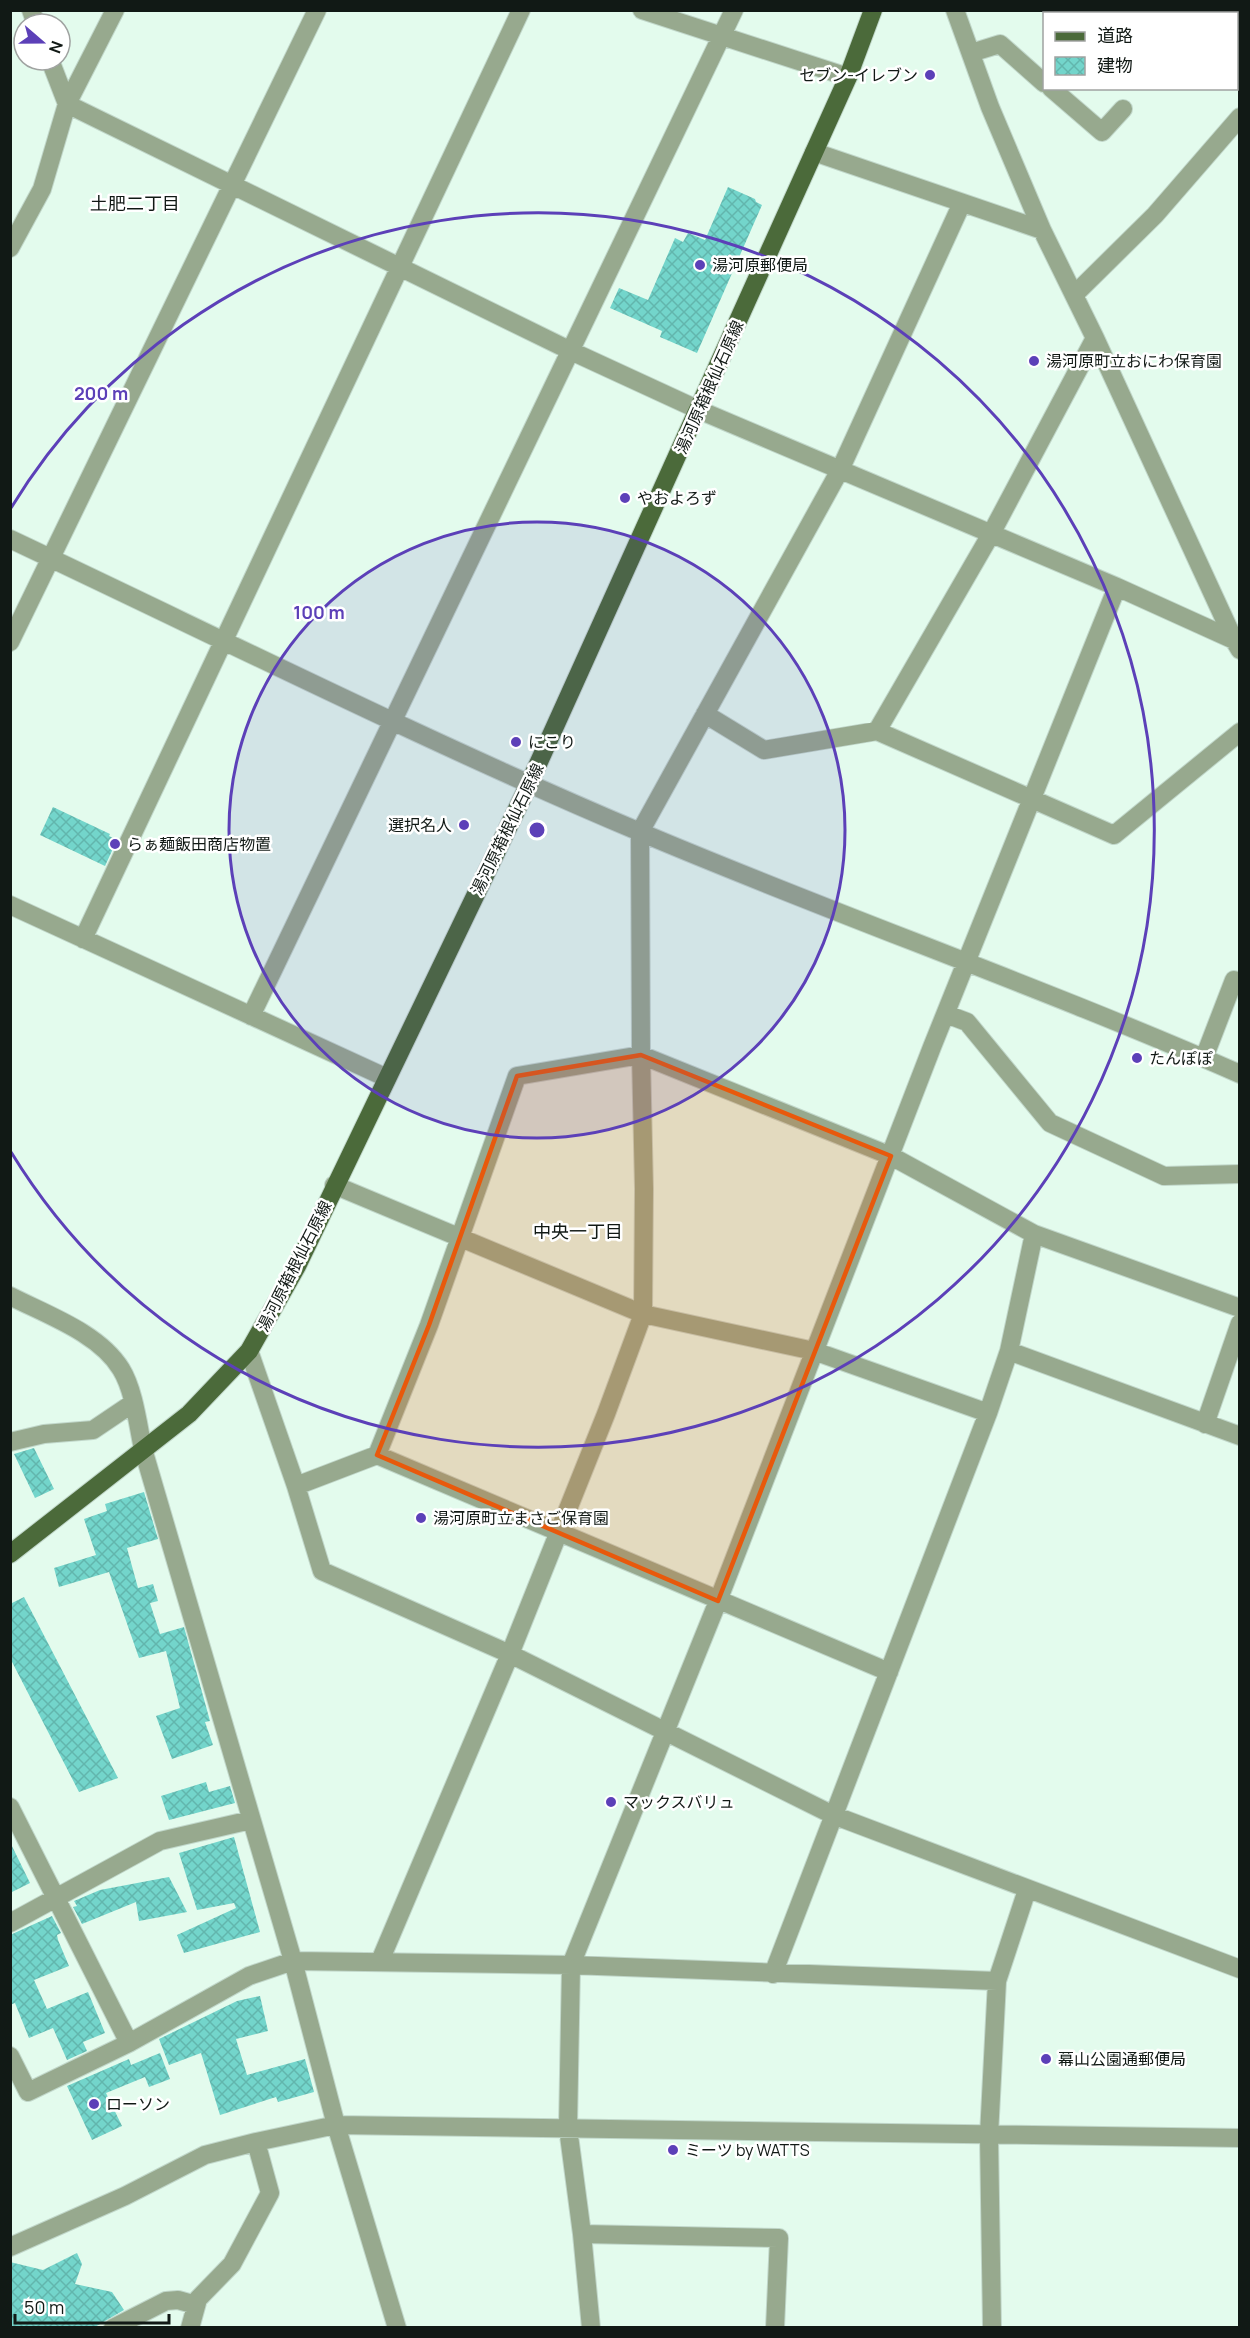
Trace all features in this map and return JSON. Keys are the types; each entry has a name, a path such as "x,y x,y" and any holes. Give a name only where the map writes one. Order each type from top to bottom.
{"main road":[{"name":"湯河原箱根仙石原線","path":"10,1554 189,1414 249,1351 297,1266 529,784 848,78 873,10"}],"street":[{"path":"10,248 42,189 67,104 115,10"},
{"path":"10,642 317,10"},
{"path":"83,939 521,10"},
{"path":"642,10 848,78"},
{"path":"251,1016 734,10"},
{"path":"956,10 990,106 1042,230 1095,338 1237,645"},
{"path":"971,53 1000,44 1043,82"},
{"path":"55,72 67,104 571,351 699,410 1118,587 1237,645"},
{"path":"1053,90 1102,132 1123,109"},
{"path":"1074,295 1155,215 1239,117"},
{"path":"814,152 1042,230"},
{"path":"380,1961 510,1654 644,1314 640,832 840,470 962,202"},
{"path":"877,731 991,534 1095,338"},
{"path":"10,539 393,722 529,784 785,892 967,961 1239,1074"},
{"path":"591,2328 568,2128 571,1965 718,1601 1031,799 1118,587"},
{"path":"705,714 764,750 877,731 1114,835 1239,732"},
{"path":"10,905 387,1078"},
{"path":"1203,1058 1234,980 1239,982"},
{"path":"946,1014 967,1022 1050,1123 1164,1176 1239,1174"},
{"path":"377,1455 429,1325 517,1076 641,1055 891,1156 1034,1234 1239,1308"},
{"path":"334,1185 644,1314 814,1351 988,1413"},
{"path":"773,1974 988,1413 1009,1351 1034,1234"},
{"path":"10,1296 99,1343 122,1370 293,1961 336,2125 397,2328"},
{"path":"1205,1424 1239,1323"},
{"path":"249,1351 296,1486 322,1571 510,1654 833,1815 1239,1969"},
{"path":"1009,1351 1239,1436"},
{"path":"10,1442 44,1434 93,1430 133,1403"},
{"path":"296,1486 377,1455 888,1672"},
{"path":"10,1807 129,2043"},
{"path":"10,1923 160,1841 251,1820"},
{"path":"992,2328 989,2135 997,1981 1027,1890"},
{"path":"10,2056 28,2092 129,2043 249,1976 293,1961 571,1965 997,1981"},
{"path":"10,2247 124,2196 204,2156 336,2125 1239,2138"},
{"path":"190,2328 198,2299 232,2264 270,2193 256,2142"},
{"path":"582,2234 779,2238 775,2328"},
{"path":"113,2328 166,2301 178,2300 196,2305"}],"highlighted area":[{"path":"641,1055 891,1156 718,1601 377,1455 429,1325 517,1076"}],"building":[{"name":"湯河原郵便局","path":"728,187 755,199 762,205 697,353 660,337 662,331 610,308 619,288 648,300 675,238 683,242 688,233 705,240"},
{"path":"53,807 110,834 109,836 117,840 105,866 40,835"},
{"path":"34,1448 54,1489 35,1498 14,1454"},
{"path":"144,1492 158,1539 127,1548 138,1588 153,1584 158,1601 150,1603 160,1634 184,1627 210,1721 205,1722 213,1745 172,1759 156,1716 180,1708 166,1651 139,1658 109,1572 59,1587 54,1568 96,1555 84,1519 107,1511 105,1504"},
{"path":"24,1597 118,1778 79,1792 10,1658 10,1604"},
{"path":"206,1782 209,1792 230,1786 235,1803 169,1820 161,1796"},
{"path":"234,1837 260,1932 184,1953 177,1935 236,1908 234,1903 197,1910 179,1853"},
{"path":"10,1842 30,1883 10,1893"},
{"path":"169,1877 187,1912 139,1921 136,1902 82,1924 73,1907 77,1906 74,1901 100,1890"},
{"path":"52,1916 61,1933 57,1935 58,1940 69,1966 34,1980 47,2009 88,1992 105,2033 83,2042 87,2051 67,2060 53,2028 29,2038 15,2003 10,2005 10,1935"},
{"path":"260,1996 268,2031 236,2039 247,2075 305,2059 314,2092 278,2102 276,2097 220,2115 201,2053 169,2065 159,2039 237,2001"},
{"path":"160,2053 170,2079 149,2087 145,2077 106,2093 122,2126 92,2140 67,2086 129,2059 131,2065"},
{"path":"77,2253 82,2264 75,2284 112,2292 124,2310 93,2328 10,2328 10,2262 43,2270"}],"place":[{"name":"セブン-イレブン","path":"930,75"},
{"name":"湯河原郵便局","path":"700,265"},
{"name":"湯河原町立おにわ保育園","path":"1034,361"},
{"name":"やおよろず","path":"625,498"},
{"name":"にこり","path":"516,742"},
{"name":"選択名人","path":"464,825"},
{"name":"らぁ麺飯田商店物置","path":"115,844"},
{"name":"たんぽぽ","path":"1137,1058"},
{"name":"湯河原町立まさご保育園","path":"421,1518"},
{"name":"マックスバリュ","path":"611,1802"},
{"name":"幕山公園通郵便局","path":"1046,2059"},
{"name":"ローソン","path":"94,2104"},
{"name":"ミーツ by WATTS","path":"673,2150"}],"district":[{"name":"土肥二丁目","path":"135,203"},
{"name":"中央一丁目","path":"578,1231"}]}
